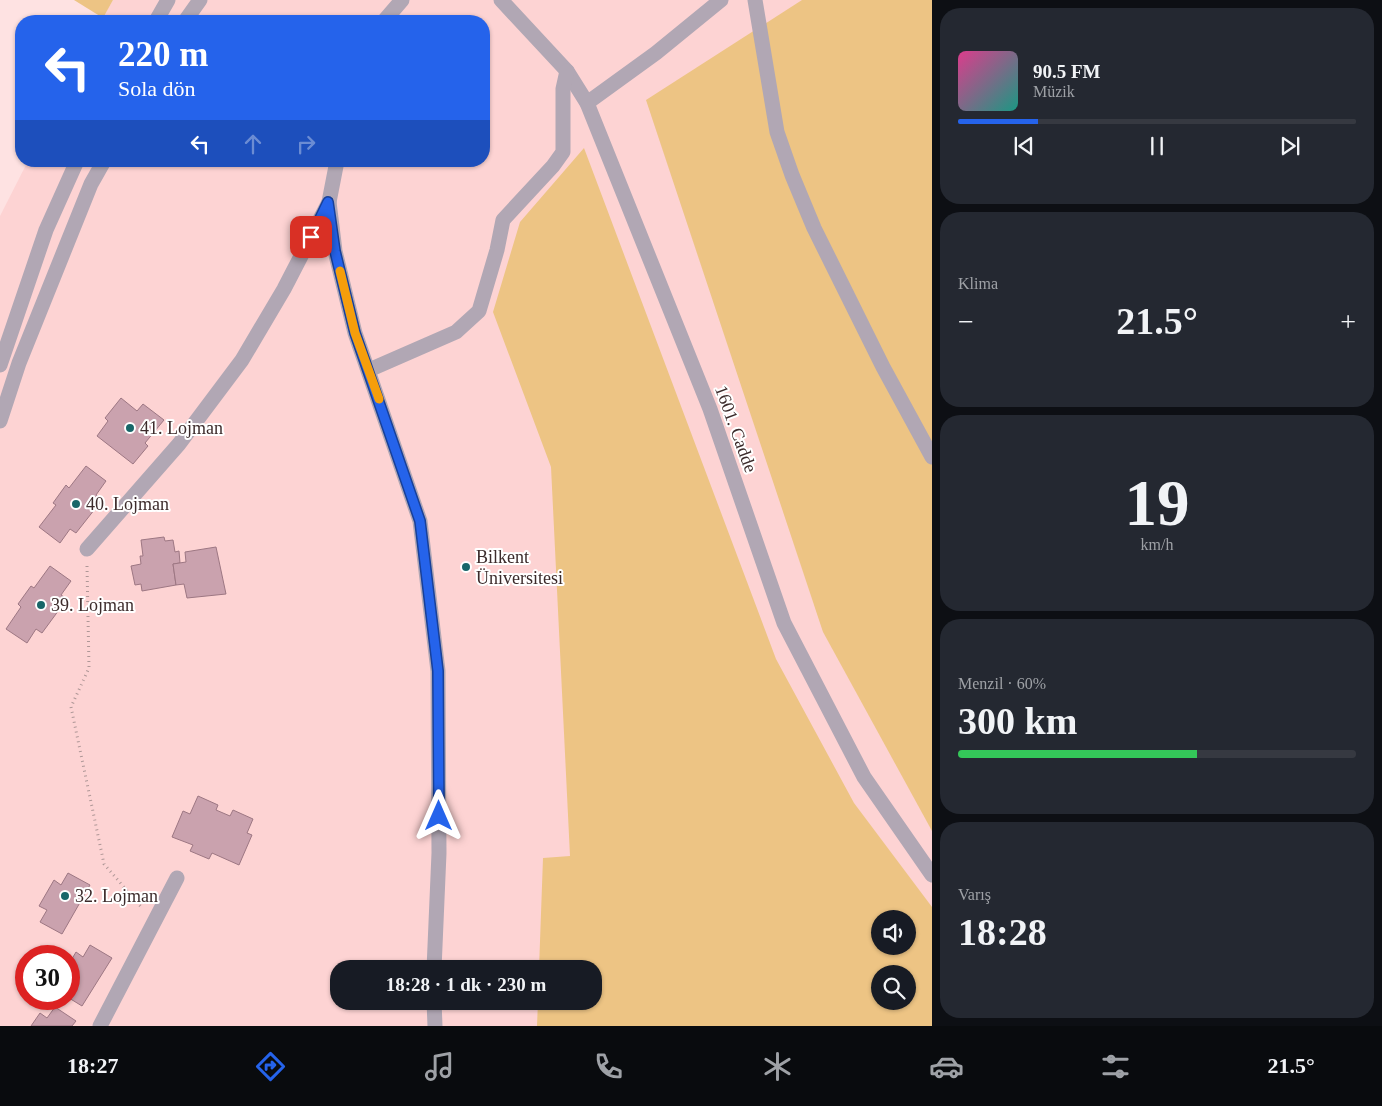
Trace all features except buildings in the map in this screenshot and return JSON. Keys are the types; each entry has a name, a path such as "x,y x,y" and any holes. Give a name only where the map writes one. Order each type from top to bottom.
{"street":[{"path":"159,15 168,0"},
{"path":"190,15 200,0"},
{"path":"389,15 402,0"},
{"name":"1601. Cadde","path":"501,0 567,70 587,103 710,410 784,623 864,777 932,875"},
{"path":"587,103 656,52 721,0"},
{"path":"755,0 777,132 792,175 814,228 883,367 932,457"},
{"path":"369,370 456,332 479,311 497,250 503,220 563,152 563,90 567,70"},
{"path":"0,365 46,230 74,167"},
{"path":"0,421 19,363 91,184 101,167"},
{"path":"86,549 179,444 242,360 284,290 328,202 336,167"},
{"path":"328,202 335,251 355,333 420,521 438,671 439,853 434,960"},
{"path":"100,1026 177,878"},
{"path":"434,1010 434,1026"}],"path":[{"path":"86,549 89,668 71,707 104,864 154,922"}],"shaded area":[{"path":"74,0 113,0 105,15 98,15"},
{"name":"Bilkent Üniversitesi","path":"113,0 932,0 932,1026 0,1026 0,216 25,167 490,167 490,15 104,15"},
{"path":"802,0 932,0 932,831 823,632 646,100"},
{"path":"584,148 776,659 854,803 932,907 932,1026 537,1026 538,1010 602,1010 602,960 539,960 543,858 570,856 551,467 493,312 520,222"}],"slow traffic":[{"path":"340,271 355,333 379,399"}],"place":[{"name":"41. Lojman","path":"130,428"},
{"name":"40. Lojman","path":"76,504"},
{"name":"Bilkent Üniversitesi","path":"466,567"},
{"name":"39. Lojman","path":"41,605"},
{"name":"32. Lojman","path":"65,896"}],"route":[{"path":"311,237 328,202 335,251 355,333 420,521 438,671 439,816"}]}
